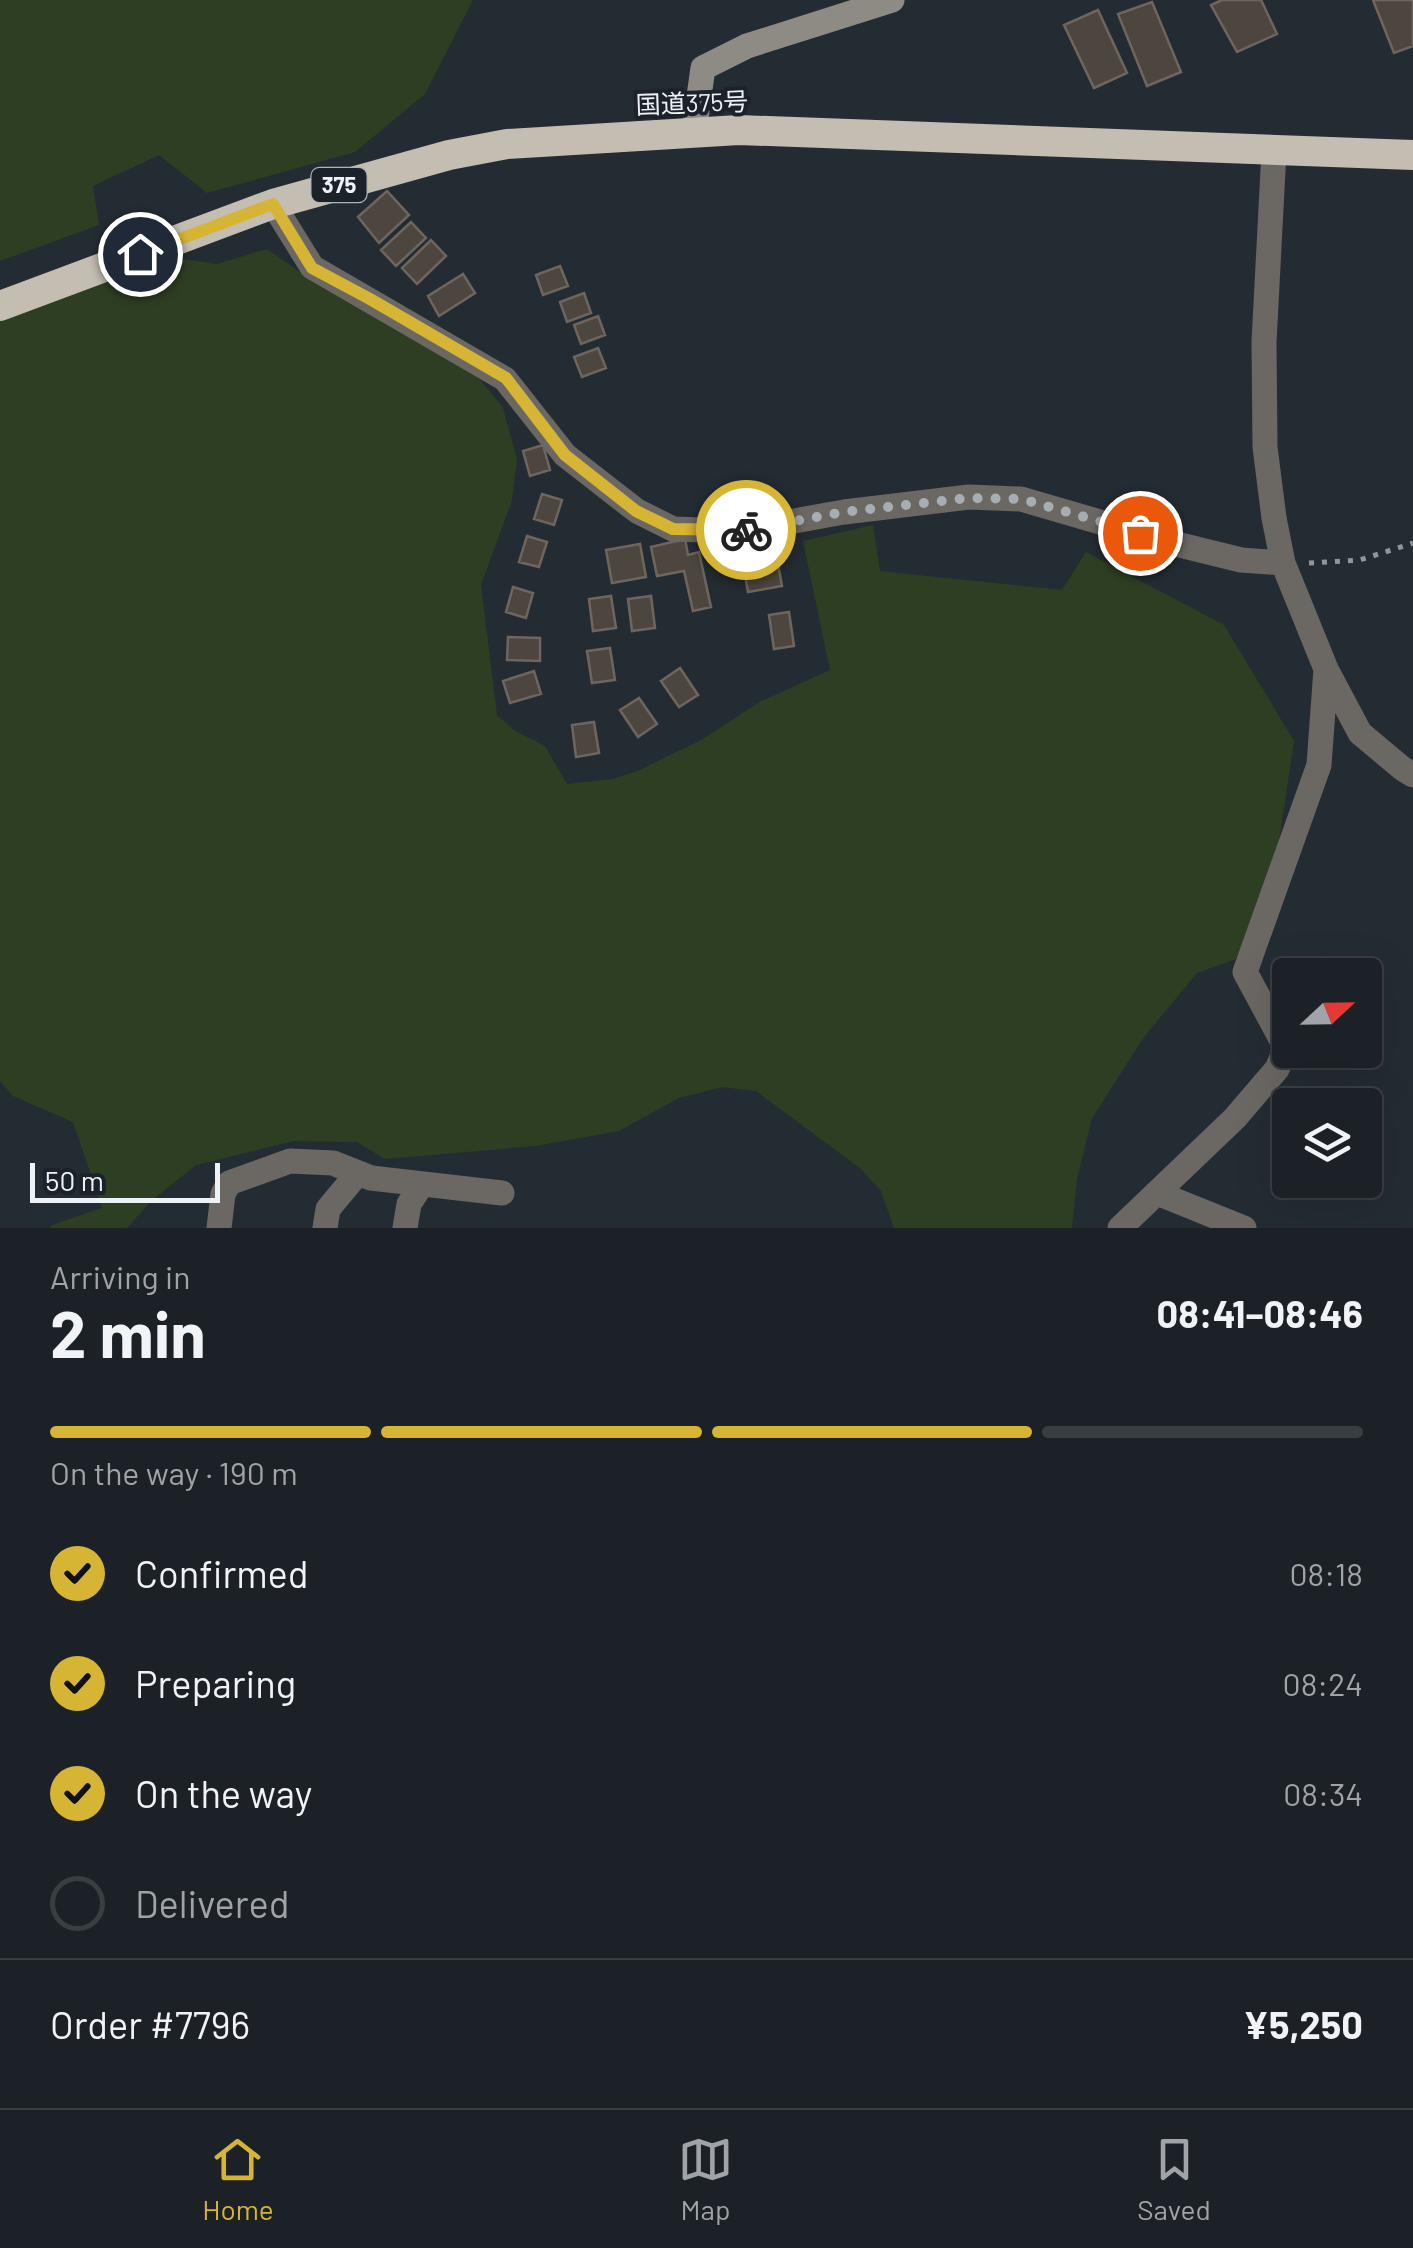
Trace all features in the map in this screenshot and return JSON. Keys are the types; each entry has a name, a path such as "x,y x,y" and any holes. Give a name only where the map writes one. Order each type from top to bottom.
{"highway":[{"name":"国道375号","path":"0,306 273,204 449,155 507,144 738,130 1413,156"}],"street":[{"path":"694,132 703,68 748,46 892,0"},
{"path":"1274,151 1264,342 1266,447 1284,563 1326,670 1360,733 1413,775"},
{"path":"273,204 312,268 506,378 565,455 636,511 673,529 738,532 844,512 969,498 1022,499 1241,560 1284,563"},
{"path":"1120,1228 1235,1118 1277,1069 1286,1048 1245,972 1320,765 1326,670"},
{"path":"219,1228 223,1194 230,1183 290,1161 333,1163 371,1178 502,1193"},
{"path":"325,1228 328,1208 358,1173"},
{"path":"405,1228 408,1204 422,1184"},
{"path":"1157,1193 1244,1228"}],"path":[{"path":"1284,563 1360,560 1413,543"}],"green space":[{"path":"0,0 473,0 425,94 355,152 207,193 159,155 93,186 99,225 0,261"},
{"path":"267,249 307,277 478,377 503,408 517,459 512,500 481,585 497,715 515,731 545,746 567,784 613,779 638,771 701,740 760,702 830,670 803,541 873,525 880,571 1062,590 1086,552 1224,625 1294,741 1275,868 1236,959 1197,973 1144,1037 1092,1118 1077,1179 1072,1228 894,1228 881,1191 861,1169 756,1091 722,1087 679,1098 619,1131 535,1146 385,1159 357,1142 294,1141 196,1165 151,1201 127,1228 50,1228 102,1208 73,1122 13,1096 0,1081 0,307 175,258 217,264"}],"building":[{"path":"1222,0 1261,0 1277,34 1237,52 1211,5"},
{"path":"1373,0 1413,0 1413,46 1394,53"},
{"path":"1152,2 1181,72 1147,86 1118,14"},
{"path":"1098,10 1127,73 1094,88 1064,25"},
{"path":"387,191 409,215 379,243 358,217"},
{"path":"411,222 426,238 396,266 381,250"},
{"path":"431,240 446,256 417,284 402,268"},
{"path":"560,266 568,286 543,295 536,275"},
{"path":"463,274 475,293 439,316 428,296"},
{"path":"584,293 591,313 567,322 560,302"},
{"path":"598,316 605,335 581,344 574,325"},
{"path":"598,348 606,368 582,377 574,357"},
{"path":"543,445 550,470 530,476 523,451"},
{"path":"542,494 562,500 554,525 534,519"},
{"path":"527,536 547,542 539,567 519,562"},
{"path":"685,539 688,555 699,552 711,607 693,611 684,571 657,576 651,547"},
{"path":"640,544 646,577 612,583 606,550"},
{"path":"776,553 782,586 748,592 742,559"},
{"path":"513,587 533,593 526,618 506,612"},
{"path":"611,596 616,628 593,631 589,599"},
{"path":"651,596 655,628 632,631 628,599"},
{"path":"789,612 794,646 774,649 769,615"},
{"path":"508,637 540,638 540,661 507,660"},
{"path":"610,648 615,680 592,683 587,651"},
{"path":"680,668 698,695 679,707 661,681"},
{"path":"534,671 541,694 510,703 503,681"},
{"path":"639,698 657,724 638,737 620,710"},
{"path":"594,722 599,753 576,757 572,725"}],"way so far":[{"path":"746,530 844,512 969,498 1022,499 1140,533"}],"route":[{"path":"140,254 273,204 312,268 506,378 565,455 636,511 673,529 746,530"}]}
